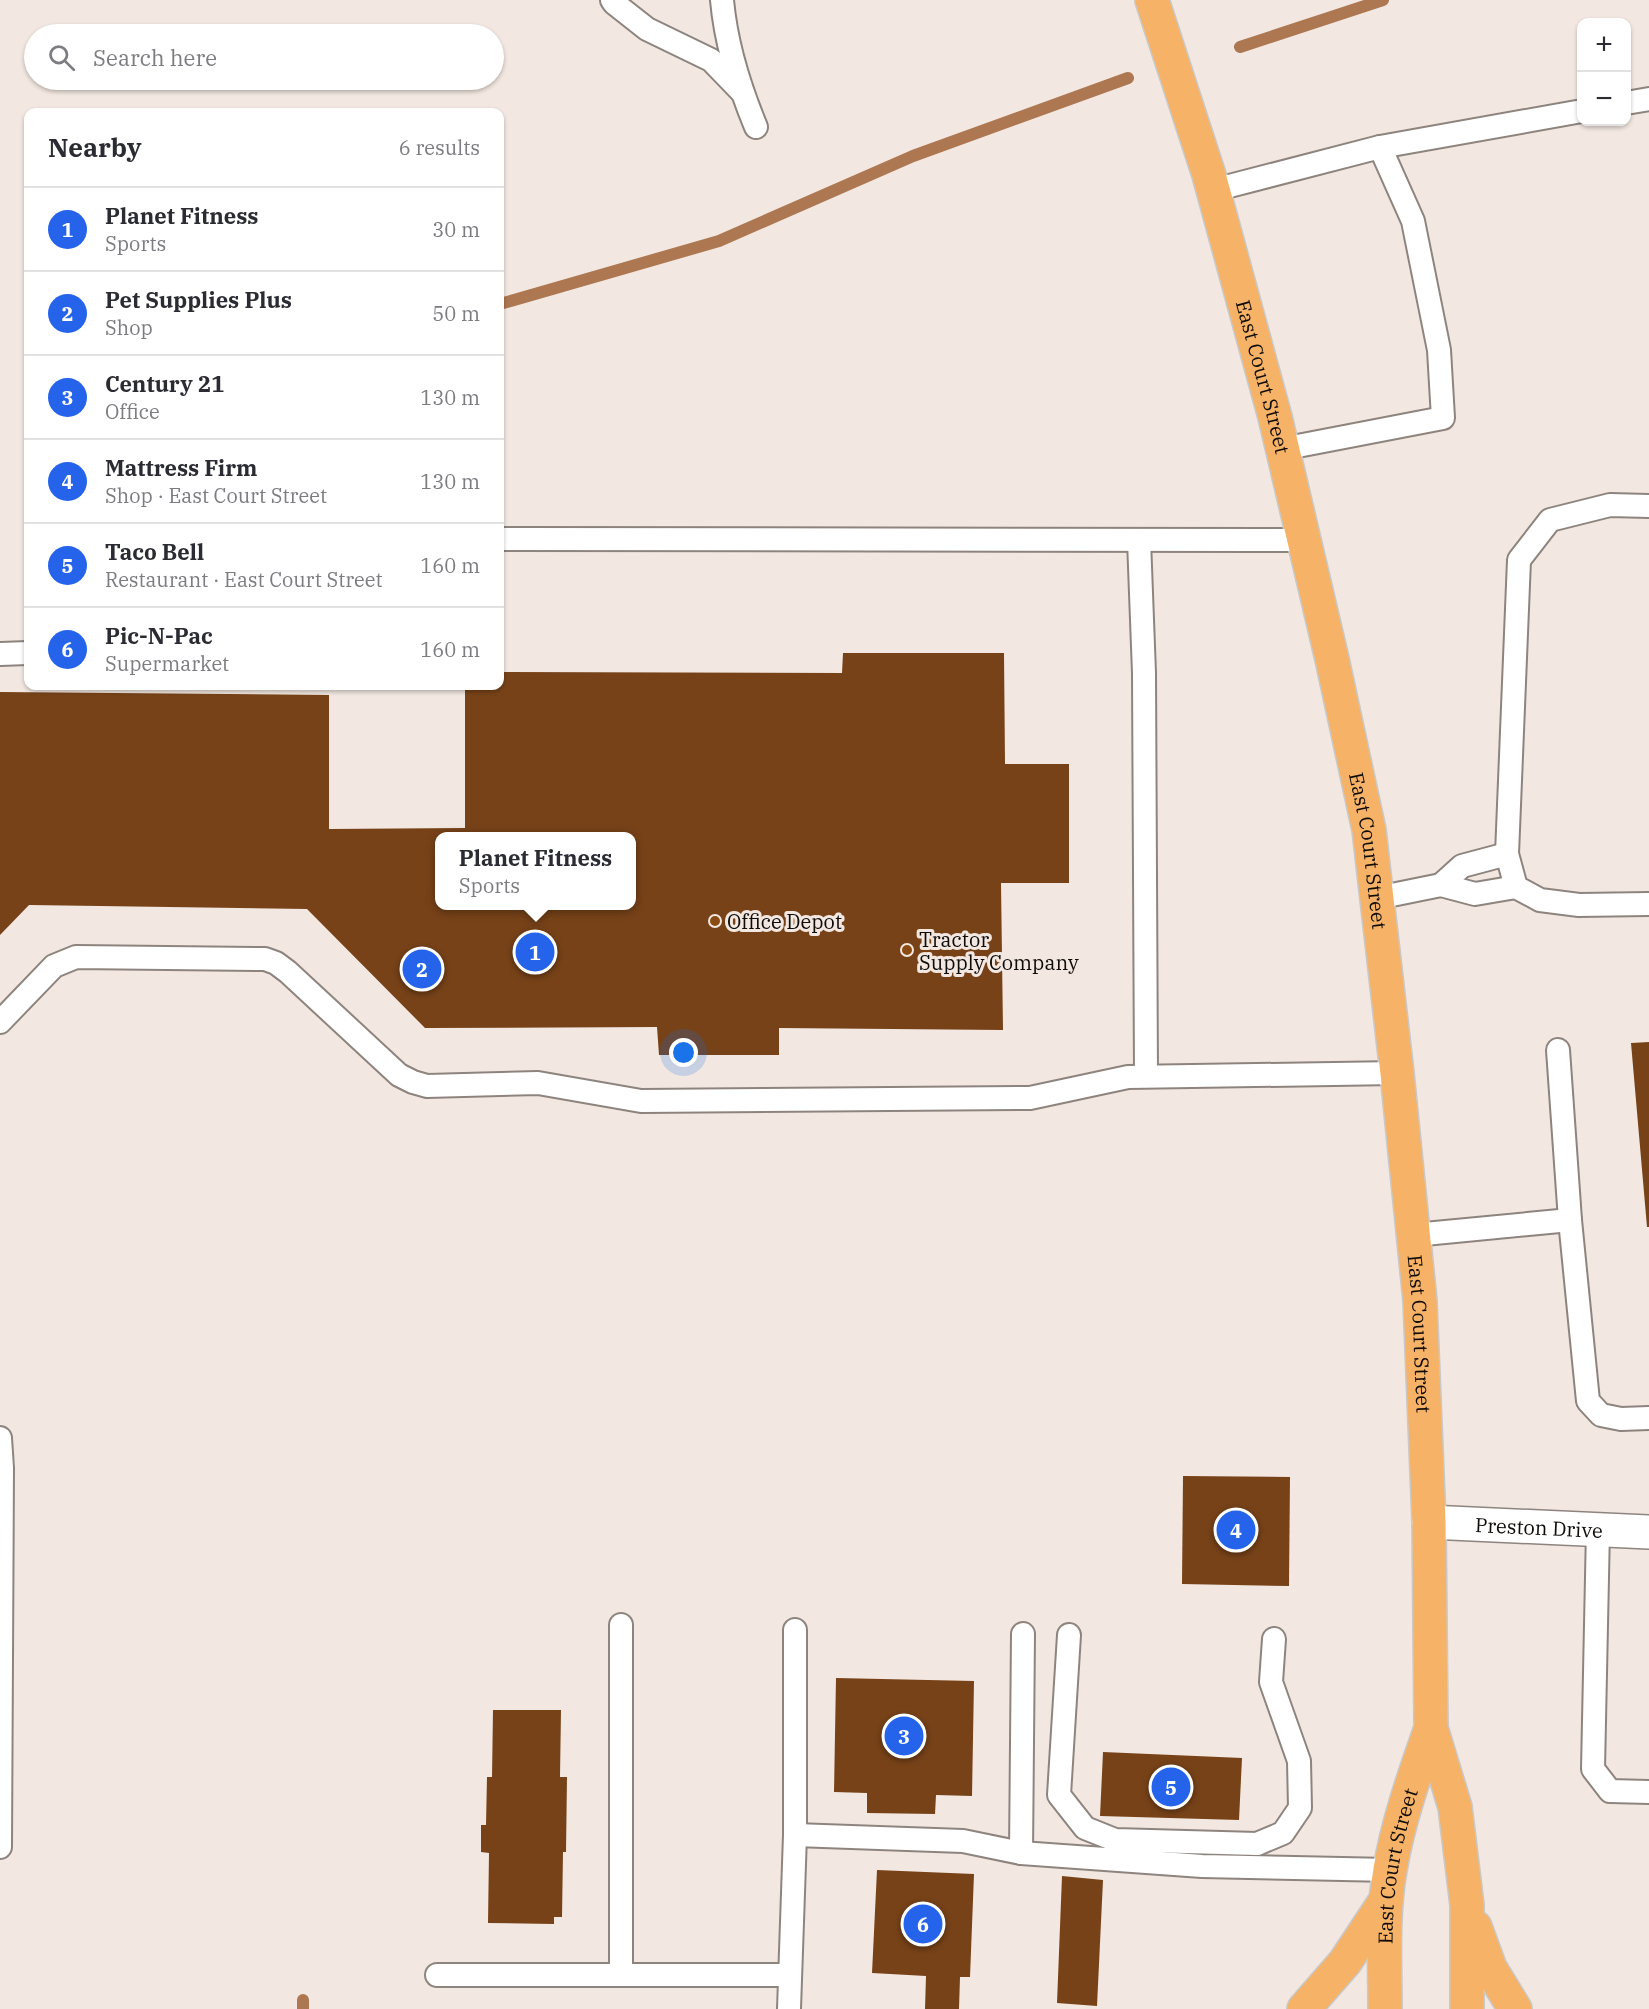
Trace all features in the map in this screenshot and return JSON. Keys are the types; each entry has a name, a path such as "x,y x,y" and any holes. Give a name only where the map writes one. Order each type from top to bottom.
{"main road":[{"name":"East Court Street","path":"1152,0 1214,190 1282,449 1369,830 1420,1301 1429,1522 1431,1728 1455,1807 1467,1905 1467,2009"},
{"name":"East Court Street","path":"1385,2009 1388,1885 1404,1807 1431,1728"},
{"path":"1305,2009 1345,1962 1388,1885"},
{"path":"1467,1905 1490,1968 1515,2009"}],"street":[{"name":"Preston Drive","path":"1429,1522 1649,1532"}],"lane":[{"path":"612,0 647,29 711,60 741,92"},
{"path":"722,0 730,56 741,92 756,127"},
{"path":"1631,103 1649,99"},
{"path":"1214,190 1380,147 1577,112"},
{"path":"1282,449 1443,418 1439,350 1413,221 1380,147"},
{"path":"1516,887 1508,854 1519,560 1550,520 1610,506 1649,506"},
{"path":"504,539 1304,540"},
{"path":"1139,540 1144,673 1146,1076"},
{"path":"0,654 24,653"},
{"path":"1441,885 1462,866 1508,854"},
{"path":"1377,898 1441,885 1475,894 1516,887 1540,900 1579,905 1649,904"},
{"path":"0,1022 54,966 76,957 265,959 276,963 288,972 399,1075 427,1086 538,1083 642,1101 1030,1098 1128,1077 1397,1072"},
{"path":"1558,1050 1570,1220 1588,1401 1601,1415 1621,1419 1649,1418"},
{"path":"1414,1235 1570,1220"},
{"path":"0,1438 2,1468 0,1847"},
{"path":"1598,1529 1593,1769 1611,1791 1649,1792"},
{"path":"621,1625 621,1975"},
{"path":"789,2009 795,1835 795,1630"},
{"path":"1021,1853 1023,1634"},
{"path":"1069,1635 1059,1795 1085,1828 1115,1840 1257,1844 1283,1833 1300,1808 1299,1761 1271,1682 1274,1639"},
{"path":"795,1835 963,1841 1021,1853 1202,1866 1388,1885"},
{"path":"437,1975 790,1975"}],"building":[{"path":"843,653 1004,653 1005,764 1069,764 1069,883 1001,883 1003,1030 779,1028 779,1055 659,1055 657,1027 425,1028 307,909 29,905 0,935 0,692 329,695 329,829 465,828 465,690 504,690 504,672 842,673"},
{"path":"1649,1042 1649,1227 1647,1227 1631,1043"},
{"path":"1183,1476 1290,1477 1289,1586 1182,1584"},
{"path":"836,1678 974,1681 972,1796 936,1795 935,1814 867,1813 867,1793 834,1792"},
{"path":"493,1710 561,1710 560,1777 567,1777 566,1852 563,1852 562,1917 554,1917 554,1924 488,1923 489,1853 481,1852 481,1825 486,1825 487,1777 492,1777"},
{"path":"1103,1752 1242,1758 1239,1820 1100,1816"},
{"path":"877,1870 974,1874 970,1977 960,1977 959,2009 925,2009 926,1976 872,1973"},
{"path":"1062,1876 1103,1880 1097,2006 1057,2003"}],"waterway":[{"path":"1240,47 1383,0"},
{"path":"504,303 719,241 913,156 1128,78"},
{"path":"303,2000 303,2009"}],"place":[{"name":"Office Depot","path":"715,921"},
{"name":"Tractor Supply Company","path":"907,950"},
{"name":"Planet Fitness","path":"535,952"},
{"name":"Pet Supplies Plus","path":"422,969"},
{"name":"Mattress Firm","path":"1236,1530"},
{"name":"Century 21","path":"904,1736"},
{"name":"Taco Bell","path":"1171,1787"},
{"name":"Pic-N-Pac","path":"923,1924"}]}
